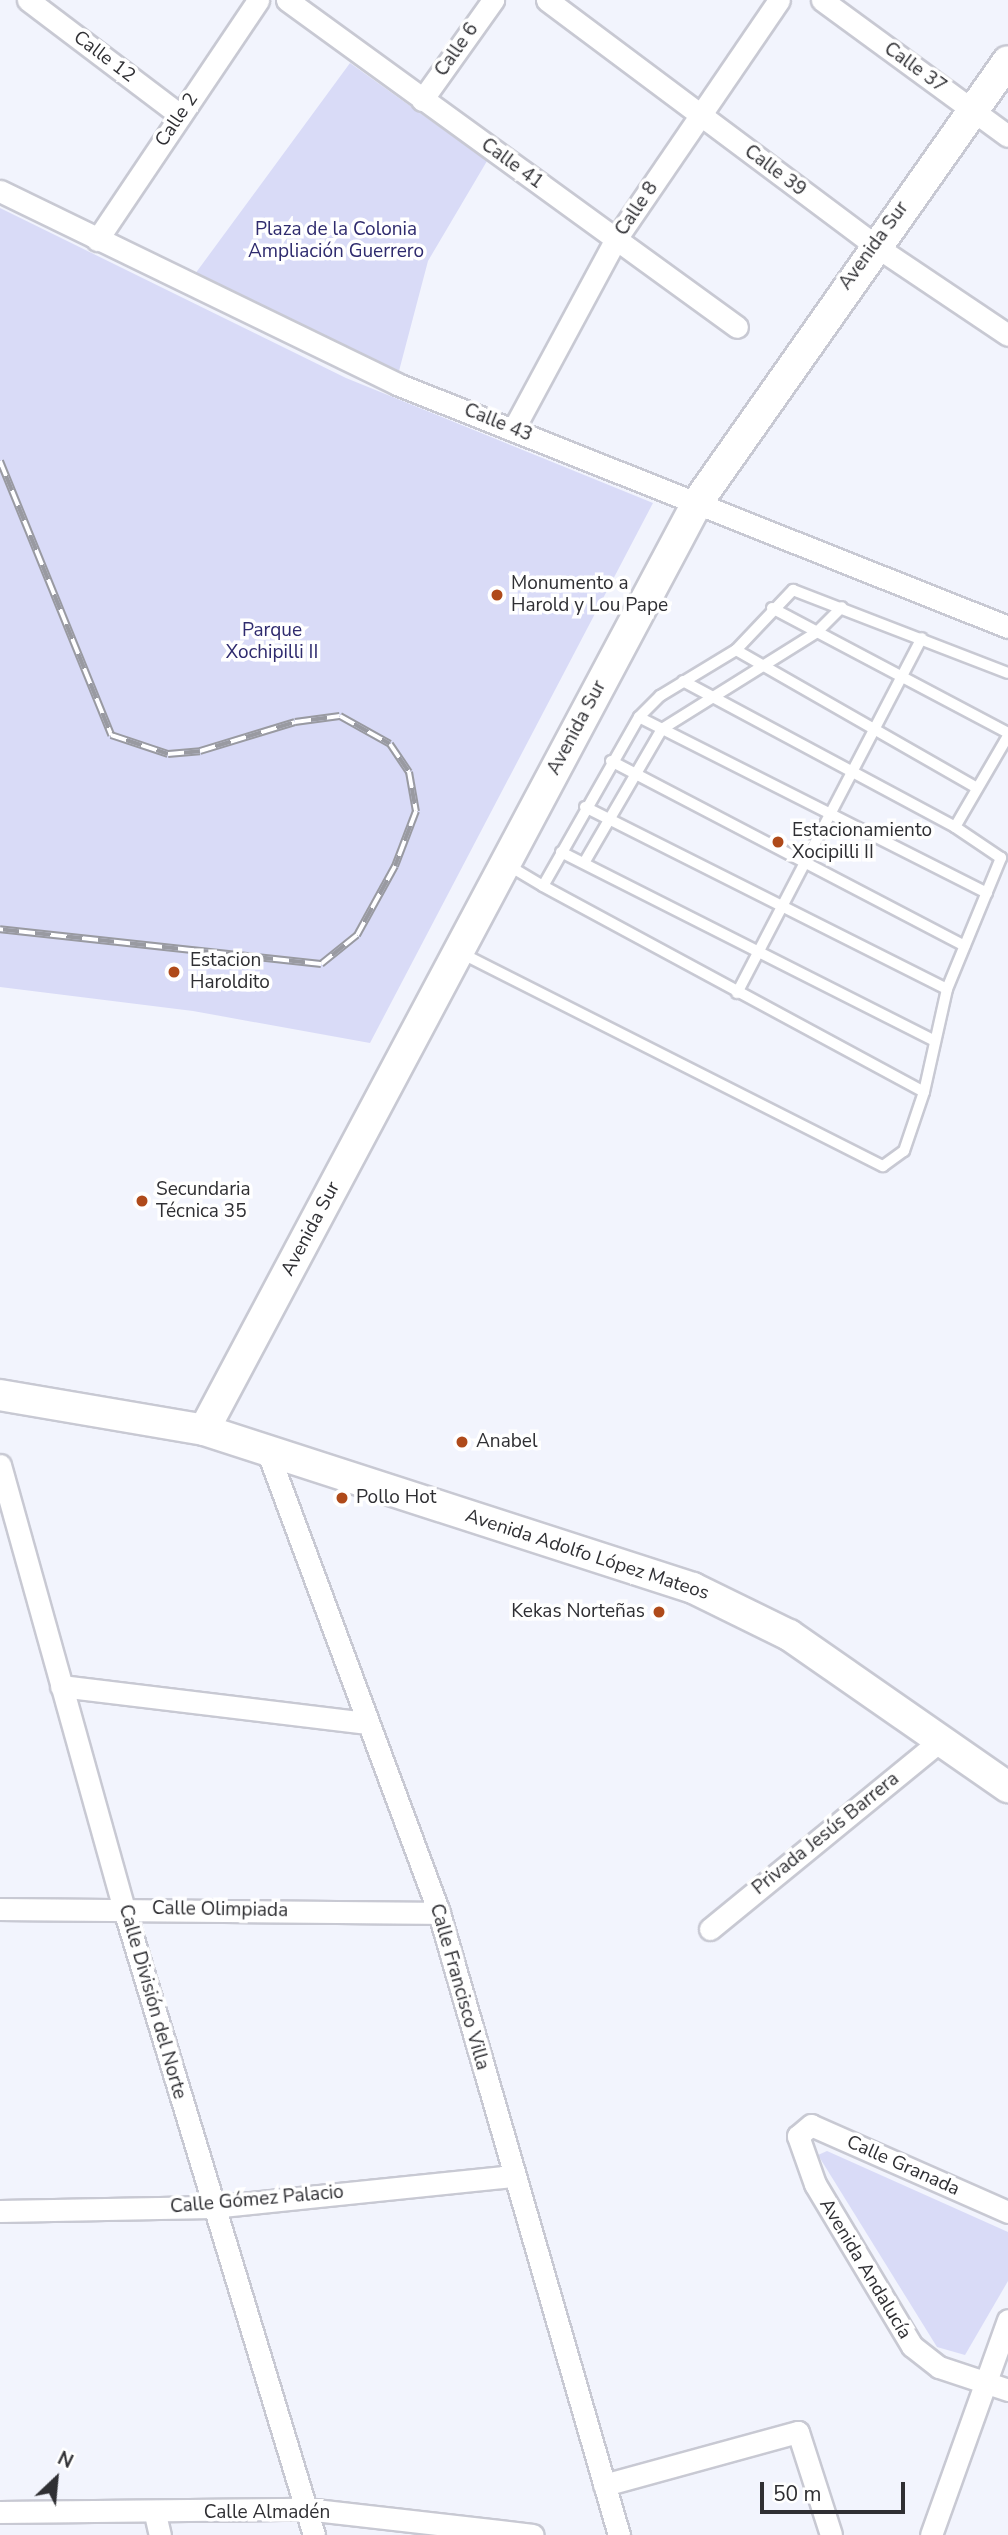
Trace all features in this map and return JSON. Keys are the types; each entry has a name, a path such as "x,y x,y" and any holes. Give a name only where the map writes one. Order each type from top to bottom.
{"street":[{"name":"Calle 12","path":"28,0 180,115"},
{"name":"Calle 2","path":"97,240 258,0"},
{"name":"Calle 41","path":"287,0 737,327"},
{"name":"Calle 6","path":"422,100 492,0"},
{"name":"Calle 39","path":"547,0 873,245 1008,335"},
{"name":"Calle 8","path":"513,430 616,239 779,0"},
{"name":"Calle 37","path":"822,0 1008,136"},
{"name":"Avenida Sur","path":"204,1430 696,503 873,245 974,112 1008,61"},
{"name":"Calle 43","path":"0,191 397,384 696,503 1006,619"},
{"name":"Avenida Adolfo López Mateos","path":"0,1395 204,1430 693,1588 789,1635 1008,1787"},
{"name":"Calle Francisco Villa","path":"267,1451 439,1913 512,2176 619,2535"},
{"name":"Calle División del Norte","path":"0,1465 124,1909 212,2207 314,2535"},
{"path":"0,1536 22,1538"},
{"path":"61,1686 368,1723"},
{"name":"Privada Jesús Barrera","path":"710,1929 942,1739"},
{"name":"Calle Olimpiada","path":"0,1909 439,1913"},
{"name":"Calle Granada","path":"799,2132 811,2125 1008,2212"},
{"name":"Avenida Andalucía","path":"799,2132 799,2155 900,2330 931,2362 1008,2390"},
{"name":"Calle Gómez Palacio","path":"0,2211 212,2207 512,2176"},
{"path":"931,2535 983,2382 1008,2320"},
{"path":"604,2485 798,2432 831,2535"},
{"name":"Calle Almadén","path":"0,2512 155,2514 306,2509 534,2535"},
{"path":"155,2514 160,2535"}],"lane":[{"path":"543,886 611,761 639,717 683,681 736,650 772,608 793,590 1008,673"},
{"path":"584,863 633,773 662,729 817,632 842,607"},
{"path":"772,608 1008,734 975,787 955,827"},
{"path":"737,993 827,814 922,638"},
{"path":"736,650 871,730 975,787"},
{"path":"458,952 883,1166 904,1151 924,1092 947,989 987,893 998,851 848,774 683,681"},
{"path":"639,717 987,893"},
{"path":"611,761 965,946"},
{"path":"585,807 947,989"},
{"path":"561,852 935,1041"},
{"path":"505,863 737,993 924,1092"}],"green space":[{"name":"Plaza de la Colonia Ampliación Guerrero","path":"350,63 487,161 428,261 399,371 304,332 195,274"},
{"name":"Parque Xochipilli II","path":"0,208 346,378 653,503 370,1043 193,1011 0,987"},
{"path":"827,2151 1008,2232 1008,2281 965,2355 937,2347 818,2155"}],"railway":[{"path":"0,461 111,735 168,754 200,751 295,722 340,716 390,744 409,772 416,811 395,866 357,935 321,964 0,929"}],"place":[{"name":"Monumento a Harold y Lou Pape","path":"497,595"},
{"name":"Estacionamiento Xocipilli II","path":"778,842"},
{"name":"Estacion Haroldito","path":"174,972"},
{"name":"Secundaria Técnica 35","path":"142,1201"},
{"name":"Anabel","path":"462,1442"},
{"name":"Pollo Hot","path":"342,1498"},
{"name":"Kekas Norteñas","path":"659,1612"}]}
